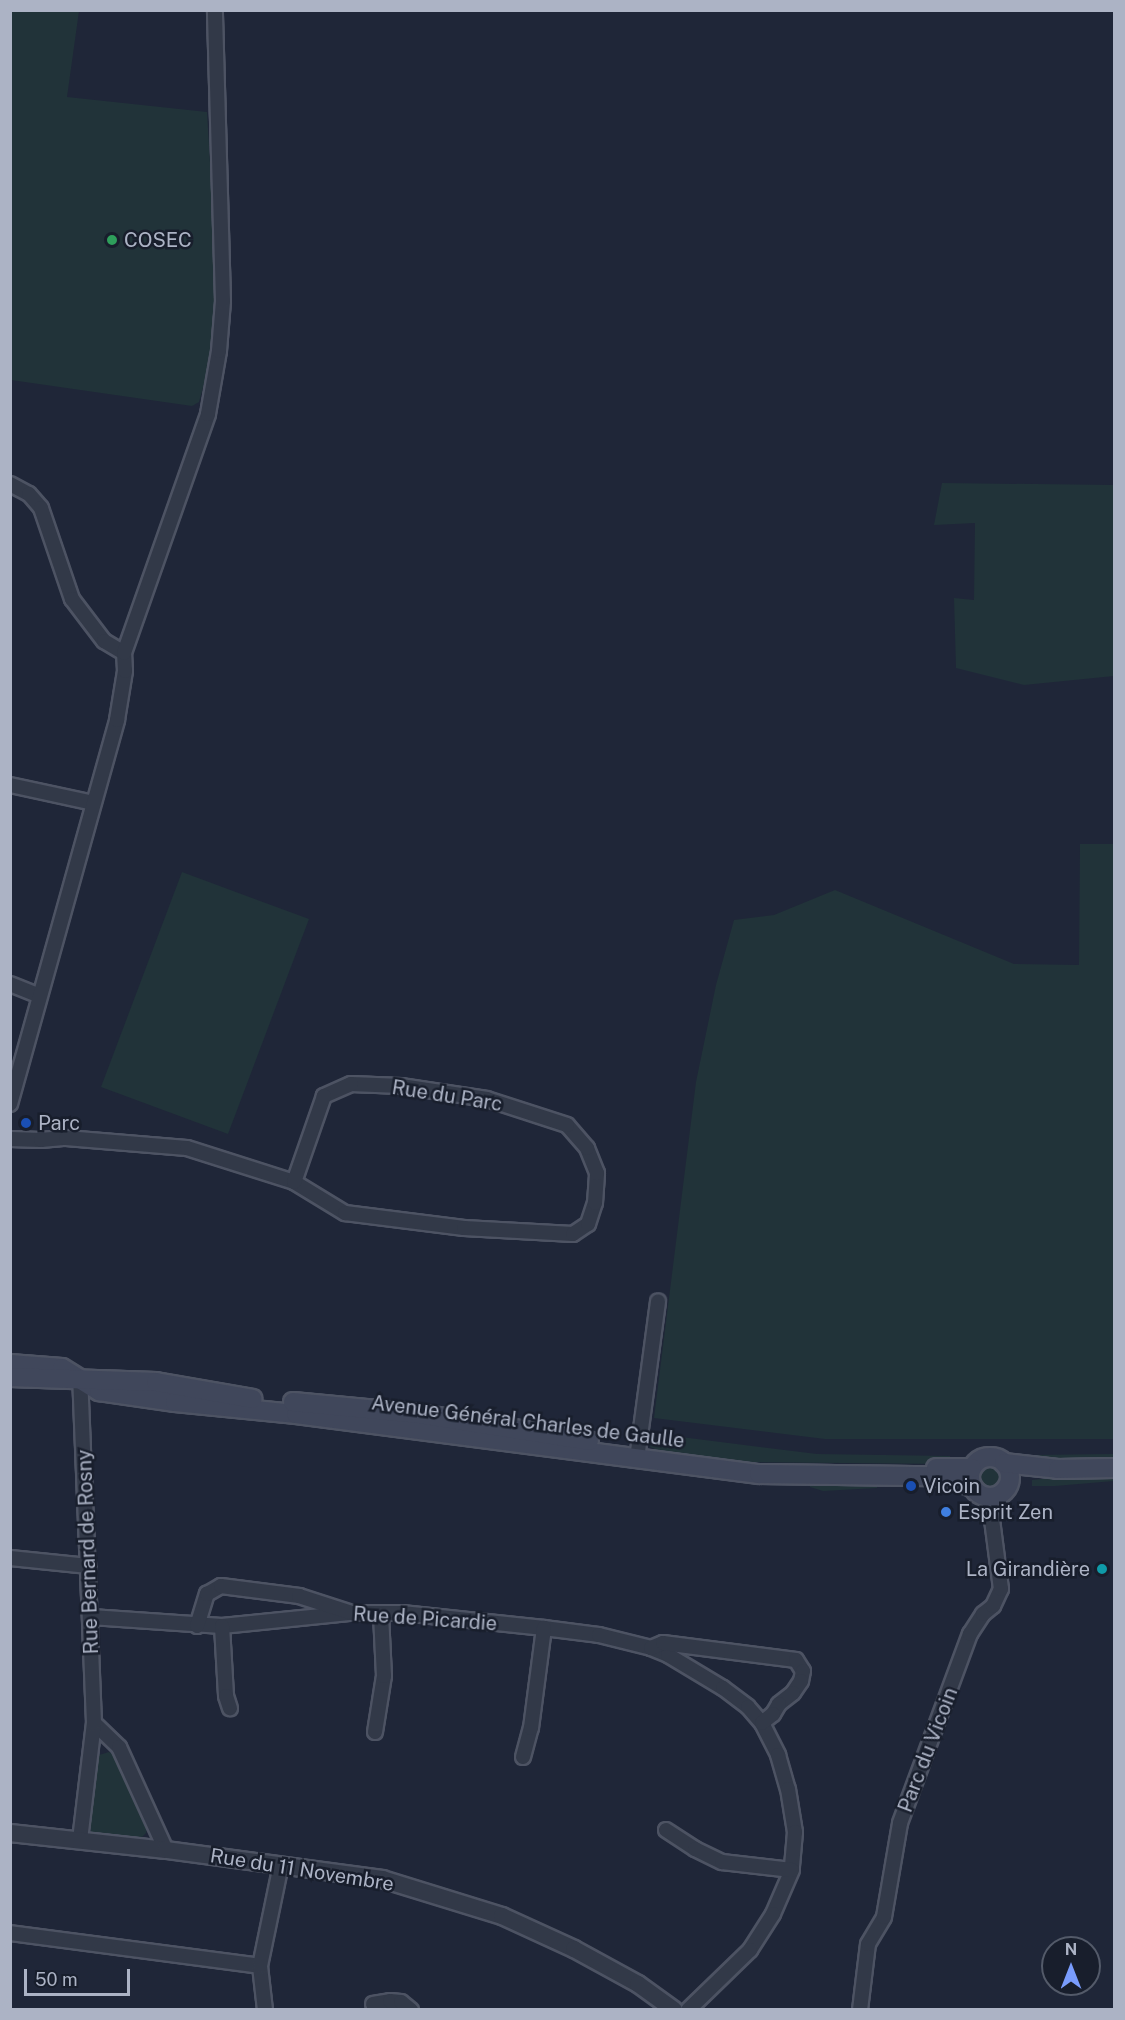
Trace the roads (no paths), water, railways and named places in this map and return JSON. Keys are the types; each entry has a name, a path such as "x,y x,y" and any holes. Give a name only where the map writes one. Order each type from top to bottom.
{"main road":[{"name":"Avenue Général Charles de Gaulle","path":"10,1364 62,1368 99,1392 760,1468 972,1468 987,1458 1004,1463"},
{"name":"Avenue Général Charles de Gaulle","path":"10,1377 80,1380"},
{"name":"Avenue Général Charles de Gaulle","path":"638,1454 759,1474 933,1476 953,1479 989,1497"},
{"path":"1004,1463 1058,1469 1114,1468"},
{"path":"1004,1463 1010,1474 1008,1486"},
{"path":"972,1468 970,1474 972,1487"},
{"path":"989,1497 1001,1494 1008,1486 1058,1469"}],"street":[{"path":"10,1104 29,1042 39,996 122,698 126,671 124,653 208,414 219,351 223,301 216,10"},
{"path":"10,484 29,494 41,508 72,599 104,641 124,653"},
{"path":"10,786 93,804"},
{"path":"10,984 39,996"},
{"name":"Rue du Parc","path":"10,1139 66,1138 187,1148 294,1182 345,1213 464,1227 573,1234 588,1224 595,1203 597,1173 587,1148 567,1125 487,1099 401,1086 351,1084 324,1096 294,1182"},
{"path":"638,1454 658,1301"},
{"name":"Rue Bernard de Rosny","path":"80,1380 94,1723 80,1840"},
{"name":"Parc du Vicoin","path":"860,2010 867,1944 886,1909 900,1823 970,1634 983,1614 993,1606 1001,1589 989,1497"},
{"path":"10,1558 88,1566"},
{"path":"197,1626 207,1594 221,1586 299,1596 351,1613"},
{"name":"Rue de Picardie","path":"91,1617 222,1626 351,1613 402,1613 544,1628 598,1635 651,1648 668,1655 723,1688 748,1707 762,1723 778,1755 788,1789 795,1832 792,1870 773,1914 750,1950 688,2010"},
{"path":"375,1732 384,1676 381,1614"},
{"path":"222,1626 226,1696 230,1708"},
{"path":"523,1757 531,1728 544,1628"},
{"name":"Rue de Picardie","path":"651,1648 663,1642 795,1660 803,1671 801,1681 794,1693 779,1704 773,1714 762,1723"},
{"path":"94,1723 119,1747 166,1850"},
{"path":"666,1830 695,1849 722,1862 792,1870"},
{"name":"Rue du 11 Novembre","path":"10,1833 166,1850 382,1879 502,1916 583,1954 638,1984 674,2010"},
{"path":"265,2010 260,1966 281,1865"},
{"path":"10,1934 260,1966"},
{"path":"373,2004 401,2002 411,2010"}],"place":[{"name":"COSEC","path":"112,240"},
{"name":"Parc","path":"26,1123"},
{"name":"Vicoin","path":"911,1486"},
{"name":"Esprit Zen","path":"946,1512"},
{"name":"La Girandière","path":"1102,1569"}]}
